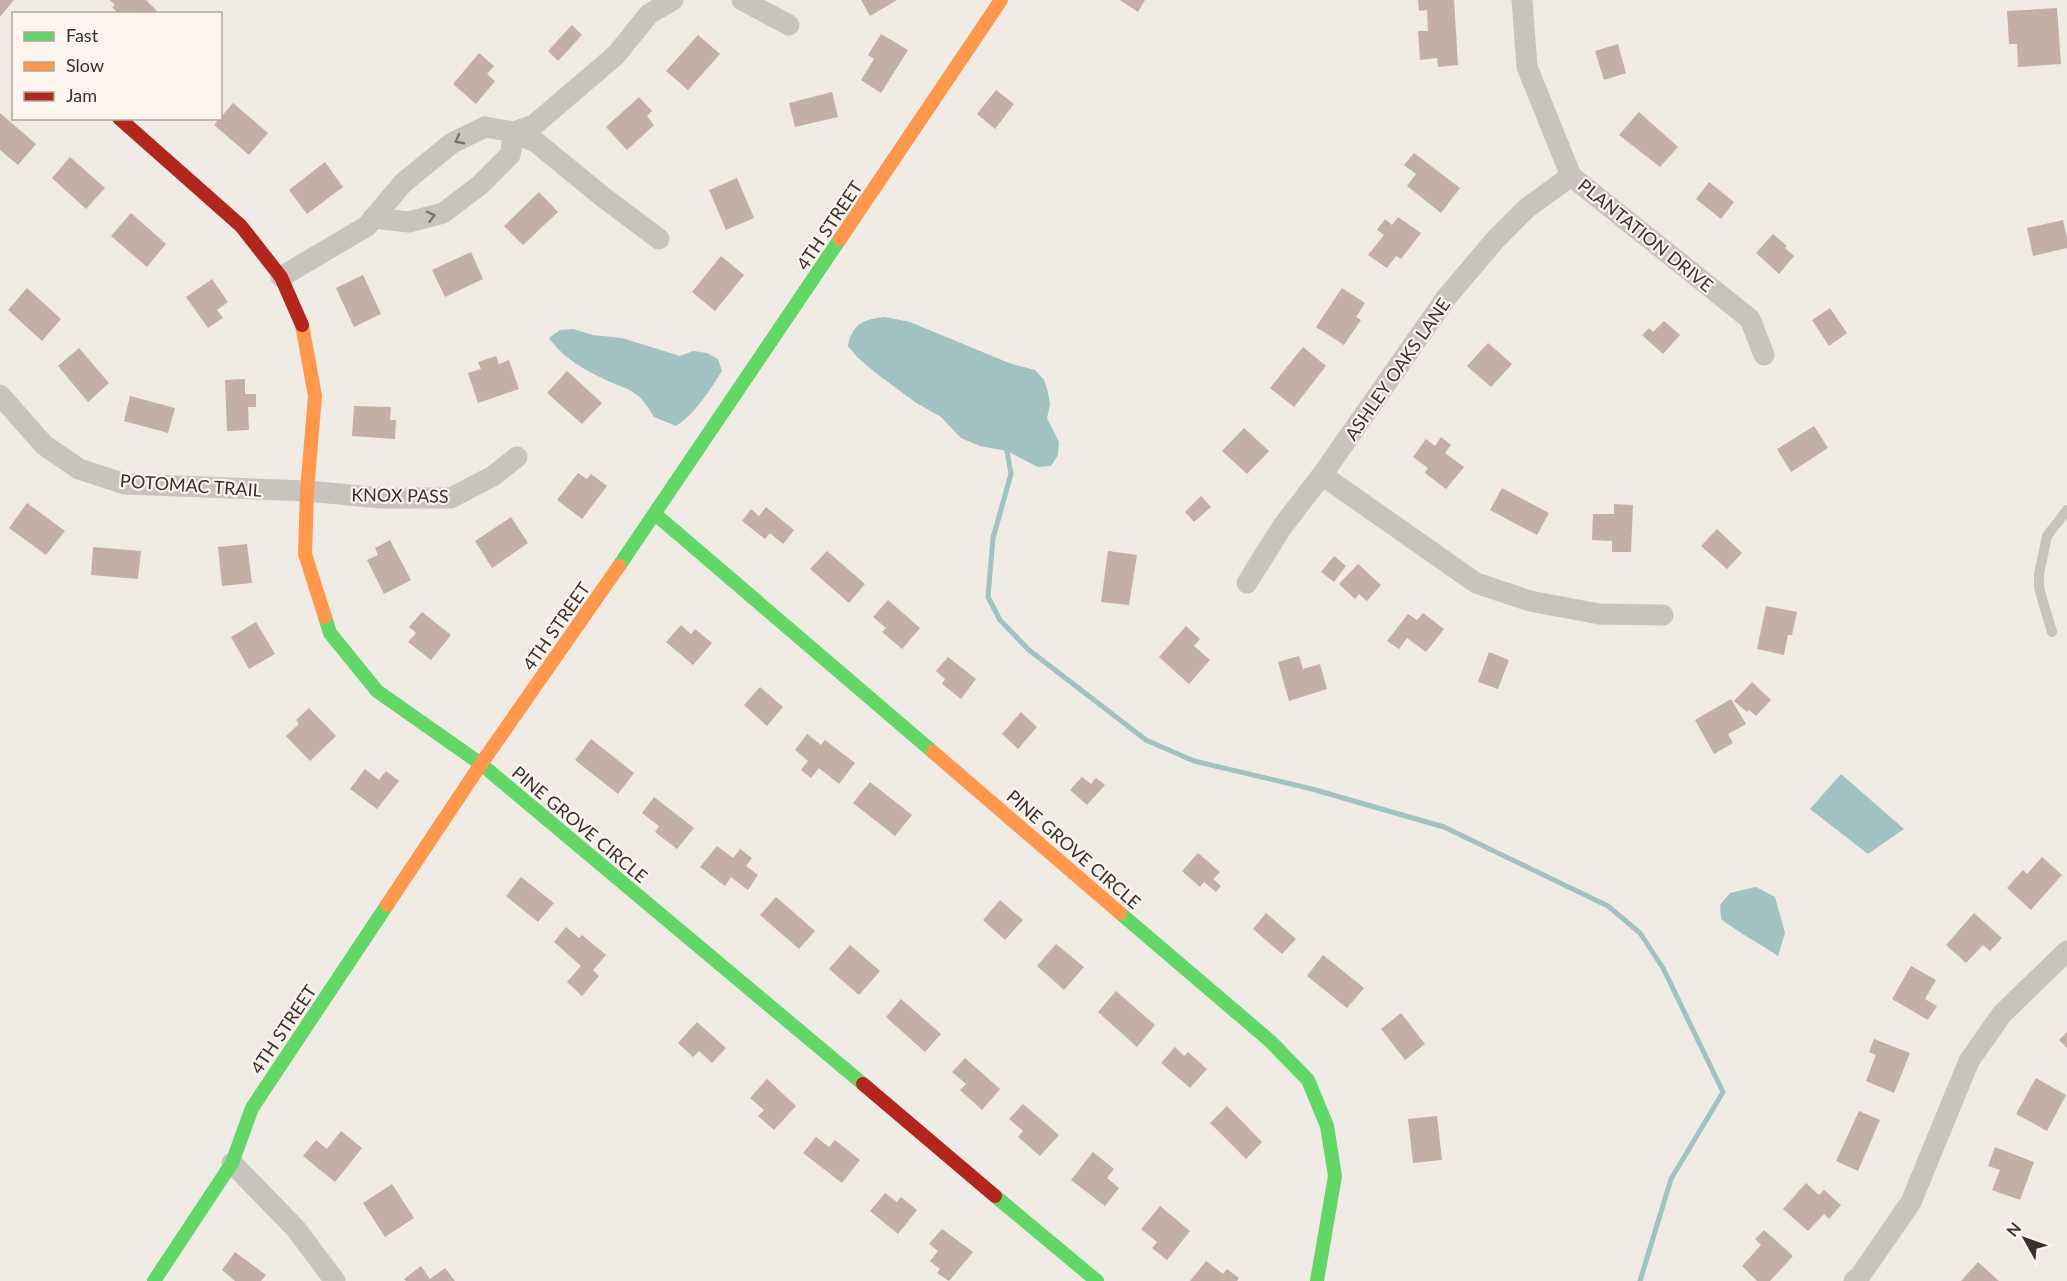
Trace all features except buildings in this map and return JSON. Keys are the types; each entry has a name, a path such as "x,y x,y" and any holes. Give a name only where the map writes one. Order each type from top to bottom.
{"street":[{"path":"514,132 534,125 616,55 649,14 673,0"},
{"path":"742,0 789,25"},
{"name":"4TH STREET","path":"154,1281 231,1163 252,1107 481,765 656,514 1001,0"},
{"name":"PLANTATION DRIVE","path":"1522,0 1527,67 1571,176 1750,319 1764,355"},
{"name":"PINE GROVE CIRCLE","path":"121,120 241,226 281,277 303,326 315,396 307,491 305,554 330,633 377,691 481,765 1097,1281"},
{"path":"281,277 367,226 403,183 452,143 485,127 514,132 537,143 659,239"},
{"path":"374,218 409,222 443,213 480,185 510,155 514,132"},
{"name":"ASHLEY OAKS LANE","path":"1247,583 1282,527 1322,475 1446,298 1495,240 1527,208 1571,176"},
{"name":"POTOMAC TRAIL","path":"0,394 44,445 79,470 125,484 307,491"},
{"name":"KNOX PASS","path":"307,491 381,498 451,498 493,476 517,457"},
{"path":"1322,475 1476,583 1530,601 1599,614 1663,615"},
{"name":"PINE GROVE CIRCLE","path":"656,514 1270,1041 1308,1080 1327,1126 1335,1176 1317,1281"},
{"path":"1860,1279 1911,1202 1970,1061 2002,1014 2067,951"},
{"path":"231,1163 296,1229 335,1281"}],"lane":[{"path":"2052,632 2039,588 2039,574 2047,536 2067,510"}],"water":[{"path":"885,317 910,322 1009,363 1035,370 1044,380 1048,392 1050,405 1047,418 1059,442 1058,455 1051,466 1038,467 1007,451 980,446 961,438 941,417 915,402 857,357 848,346 853,332 865,321"},
{"path":"573,329 593,335 622,338 680,356 693,351 707,353 718,359 722,371 696,408 676,426 654,417 645,402 633,392 574,362 549,338 560,330"},
{"path":"1841,774 1904,829 1868,854 1810,809"},
{"path":"1756,887 1775,897 1785,933 1778,956 1721,919 1720,905 1730,893"}],"waterway":[{"path":"1007,451 1011,474 993,538 988,597 1000,620 1029,650 1146,740 1194,761 1312,789 1444,827 1608,906 1640,933 1663,968 1723,1092 1671,1179 1640,1281"}],"traffic: fast":[{"path":"619,566 840,239"},
{"path":"655,514 933,752"},
{"path":"325,617 330,633 377,691 481,764 863,1084"},
{"path":"154,1281 232,1163 252,1108 387,905"},
{"path":"1120,913 1270,1041 1308,1080 1327,1126 1335,1176 1317,1281"},
{"path":"995,1196 1097,1281"}],"traffic: slow":[{"path":"840,239 1001,0"},
{"path":"302,325 315,396 307,491 305,554 325,617"},
{"path":"387,905 481,764 619,566"},
{"path":"933,752 1120,913"}],"traffic: jam":[{"path":"121,120 241,226 281,277 302,325"},
{"path":"863,1084 995,1196"}]}
